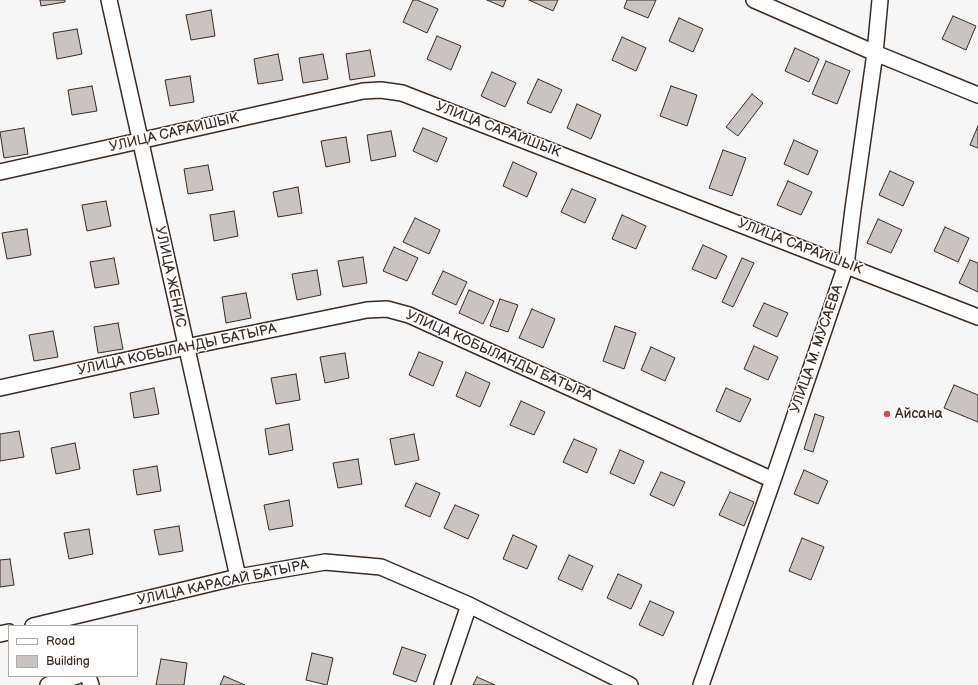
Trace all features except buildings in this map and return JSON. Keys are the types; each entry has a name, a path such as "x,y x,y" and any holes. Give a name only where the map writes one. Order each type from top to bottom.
{"street":[{"name":"УЛИЦА ЖЕНИС","path":"109,0 238,577"},
{"path":"754,0 875,53 978,95"},
{"name":"УЛИЦА М. МУСАЕВА","path":"701,685 846,265 875,53 880,0"},
{"name":"УЛИЦА САРАЙШЫК","path":"0,172 363,91 381,90 402,93 978,317"},
{"name":"УЛИЦА КОБЫЛАНДЫ БАТЫРА","path":"0,388 186,347 367,310 388,309 410,315 773,480"},
{"name":"УЛИЦА КАРАСАЙ БАТЫРА","path":"42,625 69,622 238,577 325,562 381,567 469,605 630,685"},
{"path":"442,685 469,605"},
{"path":"48,685 74,677"}],"place":[{"name":"Айсана","path":"887,414"}]}
